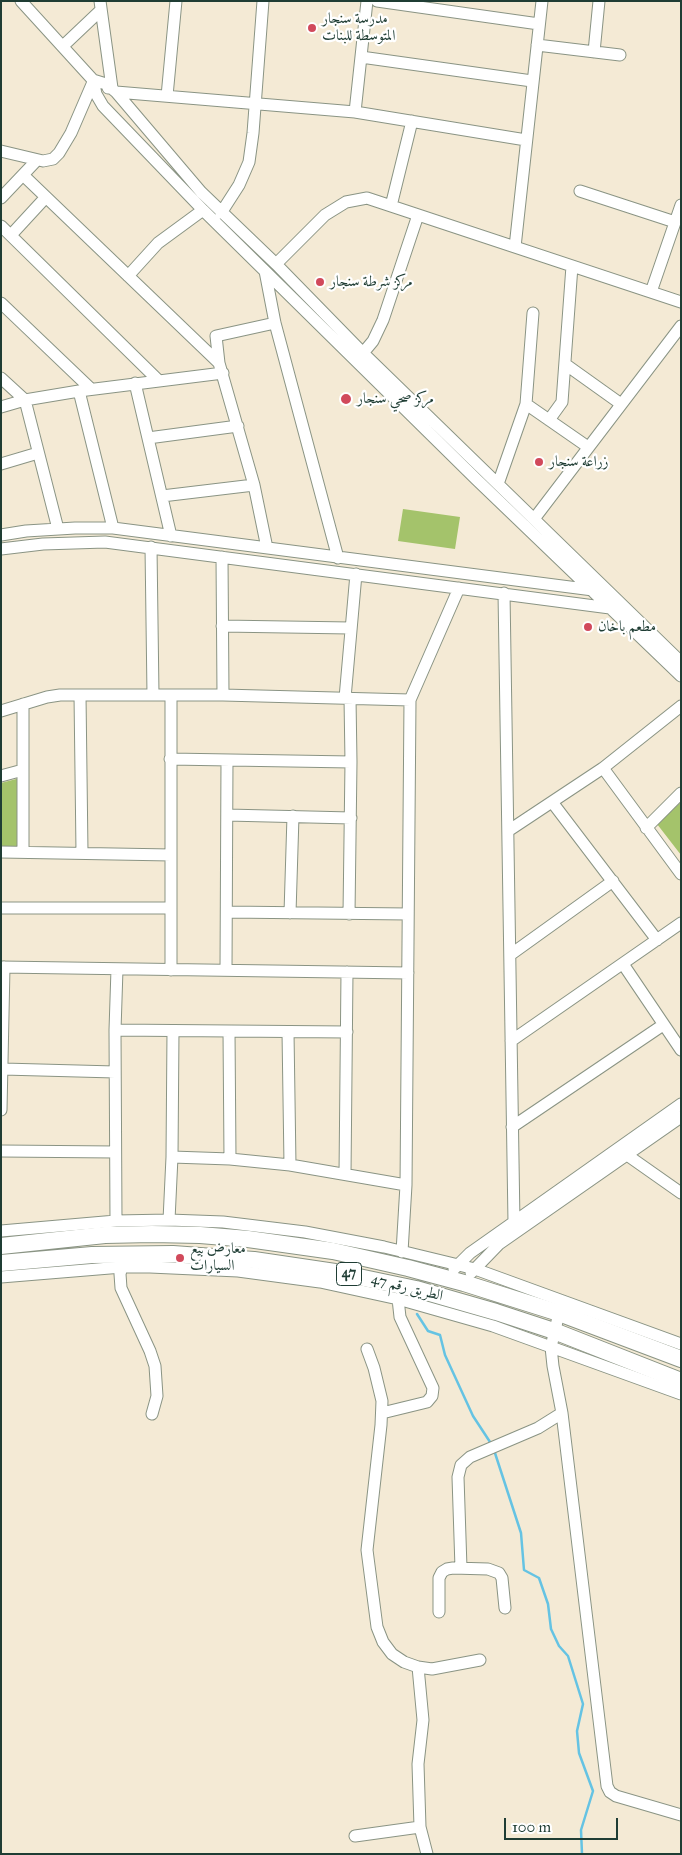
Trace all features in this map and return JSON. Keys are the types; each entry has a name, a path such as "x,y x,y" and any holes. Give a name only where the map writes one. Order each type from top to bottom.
{"highway":[{"name":"الطريق رقم 47","path":"1,1246 57,1233 200,1235 382,1254 446,1277 559,1313 623,1330 681,1359"},
{"name":"الطريق رقم 47","path":"1,1263 92,1255 173,1254 254,1260 349,1281 416,1289 456,1300 553,1339 681,1380"}],"street":[{"path":"21,1 93,80 114,90 221,213 276,264 363,354 534,519 597,588 610,608 681,676"},
{"path":"167,96 176,1"},
{"path":"221,213 240,185 249,162 256,103 263,1"},
{"path":"355,112 366,1"},
{"path":"376,1 539,24"},
{"path":"515,247 542,1"},
{"path":"594,52 599,1"},
{"path":"63,46 101,5"},
{"path":"101,5 114,90"},
{"path":"537,45 620,55"},
{"path":"361,57 532,82"},
{"path":"93,80 99,101 202,210 476,479 681,662"},
{"path":"1,151 37,160 50,160 59,153 70,133 93,80"},
{"path":"99,101 101,90 106,88 167,96 355,112 526,140"},
{"path":"391,206 412,121"},
{"path":"1,198 37,160"},
{"path":"23,175 221,368"},
{"path":"580,191 675,222"},
{"path":"11,235 46,197"},
{"path":"276,264 325,214 346,202 367,198 681,302"},
{"path":"651,292 681,205"},
{"path":"128,276 158,243 202,210"},
{"path":"363,354 377,335 384,320 418,215"},
{"path":"1,226 158,381"},
{"path":"549,420 562,402 572,266"},
{"path":"265,271 275,323 338,558"},
{"path":"1,303 91,389"},
{"path":"498,484 526,404 533,313"},
{"path":"266,548 254,485 221,368 216,336 275,323"},
{"path":"534,519 681,326"},
{"path":"565,364 621,404"},
{"path":"1,407 25,400 91,389 158,381 221,368"},
{"path":"1,378 25,400 58,529"},
{"path":"135,383 171,536"},
{"path":"79,391 113,528"},
{"path":"526,404 588,447"},
{"path":"148,438 238,426"},
{"path":"1,464 38,452"},
{"path":"162,496 254,485"},
{"path":"1,535 58,529 113,528 556,586 597,588"},
{"path":"1,549 43,544 105,542 610,608"},
{"path":"150,548 153,695"},
{"path":"222,557 223,695"},
{"path":"349,914 351,762 347,698 350,628 356,574"},
{"path":"554,600 556,586"},
{"path":"402,1252 406,1185 410,700 459,588"},
{"path":"504,593 514,1222"},
{"path":"222,626 350,628"},
{"path":"80,695 82,852"},
{"path":"1,711 51,696 80,695 223,695 410,700"},
{"path":"171,696 172,970"},
{"path":"23,704 23,852"},
{"path":"508,831 603,768 681,706"},
{"path":"170,759 351,762"},
{"path":"226,970 227,760"},
{"path":"603,768 681,874"},
{"path":"1,776 22,770"},
{"path":"646,828 681,793"},
{"path":"552,802 657,940"},
{"path":"227,815 351,818"},
{"path":"290,913 293,816"},
{"path":"1,852 171,854"},
{"path":"510,955 613,881"},
{"path":"1,908 171,908"},
{"path":"226,912 408,914"},
{"path":"511,1041 681,923"},
{"path":"623,964 681,1050"},
{"path":"1,1110 3,967 408,973"},
{"path":"116,1221 115,1030 117,969"},
{"path":"345,1174 347,972"},
{"path":"512,1127 663,1025"},
{"path":"115,1030 347,1032"},
{"path":"169,1220 172,1157 173,1031"},
{"path":"229,1031 230,1159"},
{"path":"288,1032 290,1165"},
{"path":"3,1069 115,1072"},
{"path":"446,1277 470,1252 681,1104"},
{"path":"464,1283 474,1269 499,1244 681,1117"},
{"path":"1,1151 115,1152"},
{"path":"627,1155 681,1193"},
{"path":"172,1157 230,1159 290,1165 406,1185"},
{"path":"1,1231 57,1233 116,1221 169,1220 223,1222 278,1228 382,1254 402,1252 458,1264 623,1330 681,1344"},
{"path":"122,1267 120,1288 150,1351 155,1366 157,1396 152,1414"},
{"path":"1,1277 122,1267 169,1267 216,1269 293,1278 349,1281 398,1299 493,1326 553,1339 681,1394"},
{"path":"382,1413 428,1402 432,1396 433,1388 400,1317 398,1299"},
{"path":"559,1313 553,1339 607,1786 610,1792 616,1796 681,1815"},
{"path":"366,1349 380,1389 382,1413 367,1550 377,1628 383,1642 392,1654 404,1662 418,1667 432,1669 480,1660"},
{"path":"461,1568 458,1477 461,1465 470,1457 530,1432 562,1414"},
{"path":"439,1612 439,1578 442,1572 447,1569 461,1568 494,1570 499,1573 502,1578 505,1608"},
{"path":"418,1667 423,1720 418,1764 420,1827 427,1854"},
{"path":"355,1836 420,1827"}],"green space":[{"path":"403,509 460,517 455,549 398,541"},
{"path":"20,778 19,847 1,847 1,783"},
{"path":"681,802 681,855 657,824"}],"waterway":[{"path":"417,1314 428,1331 440,1335 445,1355 473,1416 492,1445"},
{"path":"494,1450 521,1533 524,1570 539,1578 548,1604 551,1629 559,1646 568,1656 583,1704 577,1731 579,1753 593,1791 581,1830 582,1854"}],"place":[{"name":"مدرسة سنجار المتوسطة للبنات","path":"312,28"},
{"name":"مركز شرطة سنجار","path":"320,282"},
{"name":"مركز صحي سنجار","path":"346,399"},
{"name":"زراعة سنجار","path":"539,462"},
{"name":"مطعم باخان","path":"588,627"},
{"name":"معارض بيع السيارات","path":"180,1258"}]}
